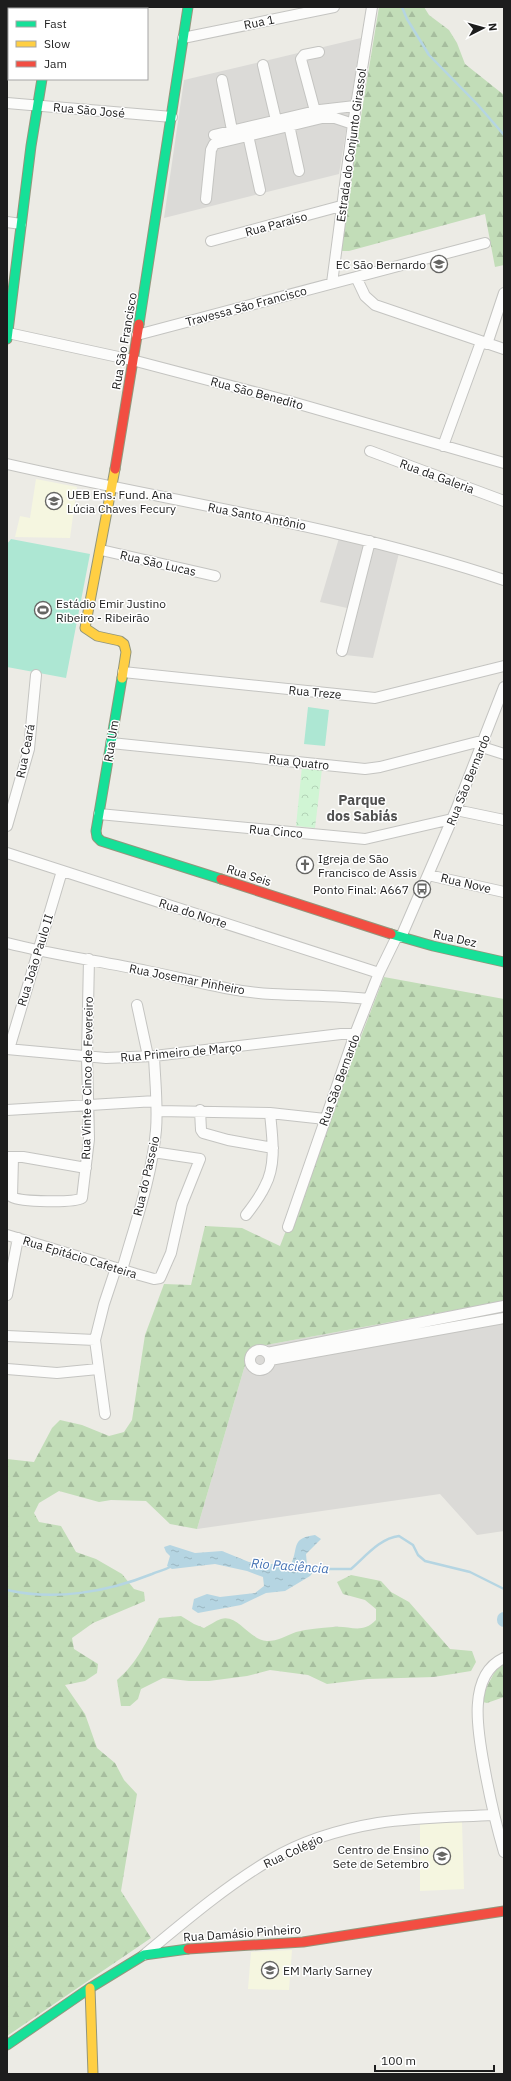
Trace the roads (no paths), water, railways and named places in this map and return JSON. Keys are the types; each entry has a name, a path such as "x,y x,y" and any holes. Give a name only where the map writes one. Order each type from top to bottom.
{"street":[{"name":"Rua São Francisco","path":"126,652 124,644 120,641 97,636 85,628 112,488 172,117 188,7"},
{"name":"Rua 1","path":"183,38 334,7"},
{"name":"Estrada do Conjunto Girassol","path":"332,283 341,206 372,7"},
{"path":"315,111 301,59 304,55 319,52"},
{"path":"263,65 276,120"},
{"path":"7,335 42,80"},
{"path":"222,80 232,130"},
{"name":"Rua São José","path":"7,103 172,117"},
{"path":"214,135 315,111 356,106"},
{"path":"206,199 212,146 214,144 289,125 328,117 353,124"},
{"path":"289,125 299,172"},
{"path":"248,135 260,190"},
{"name":"Rua Paraíso","path":"211,241 341,206"},
{"path":"7,222 21,224"},
{"name":"Travessa São Francisco","path":"137,335 485,243"},
{"path":"356,277 365,296 374,305 504,349"},
{"path":"443,446 504,293"},
{"name":"Rua São Benedito","path":"7,335 132,360 292,402 504,463"},
{"name":"Rua da Galeria","path":"370,452 504,501"},
{"name":"Rua Santo Antônio","path":"7,464 112,488 322,529 467,567 504,580"},
{"path":"342,652 370,541"},
{"name":"Rua São Lucas","path":"101,550 214,576"},
{"name":"Rua Um","path":"96,831 126,652"},
{"name":"Rua Treze","path":"123,672 375,698 504,666"},
{"name":"Rua Ceará","path":"7,826 29,749 36,675"},
{"name":"Rua São Bernardo","path":"288,1227 325,1119 344,1070 355,1034 379,973 399,936 428,874 454,814 504,688"},
{"name":"Rua Quatro","path":"111,743 365,769 380,767 483,743"},
{"path":"483,743 504,754"},
{"name":"Rua Cinco","path":"99,814 365,839 454,814"},
{"path":"454,814 504,820"},
{"name":"Rua Seis","path":"96,831 97,837 101,841 399,936"},
{"name":"Rua do Norte","path":"7,853 379,973"},
{"name":"Rua João Paulo II","path":"8,1049 62,871"},
{"name":"Rua Nove","path":"428,874 504,892"},
{"name":"Rua Dez","path":"399,936 433,946 504,962"},
{"name":"Rua Josemar Pinheiro","path":"7,943 38,951 89,959 242,990 272,994 325,995 369,999"},
{"name":"Rua Vinte e Cinco de Fevereiro","path":"10,1157 12,1197 79,1200 83,1196 89,1139 87,1057 89,959"},
{"name":"Rua do Passeio","path":"105,1414 95,1340 104,1304 119,1269 153,1152 157,1106 151,1056 137,1005"},
{"name":"Rua Primeiro de Março","path":"8,1049 87,1057 151,1056 341,1034 355,1034"},
{"path":"7,1110 89,1105 157,1106 200,1110 270,1113 325,1119"},
{"path":"200,1110 200,1130 203,1133 228,1140 273,1148"},
{"path":"246,1215 266,1185 271,1166 273,1148 270,1113"},
{"name":"Rua Epitácio Cafeteira","path":"7,1235 154,1279 160,1278 164,1272 171,1253 182,1204 200,1159 153,1152"},
{"path":"10,1157 86,1168"},
{"path":"7,1292 18,1238"},
{"path":"504,1306 268,1357 504,1318"},
{"path":"7,1336 95,1340"},
{"path":"7,1369 57,1373 98,1369"},
{"path":"504,1658 490,1668 480,1689 477,1715 480,1742 493,1815 504,1852"},
{"name":"Rua Colégio","path":"144,1955 180,1924 262,1865 304,1844 334,1833 379,1823 493,1815"},
{"name":"Rua Damásio Pinheiro","path":"7,2045 90,1988 144,1955 172,1950 303,1942 504,1911"},
{"path":"90,1988 93,2074"}],"water":[{"path":"315,1535 321,1539 306,1554 307,1565 314,1571 310,1576 285,1591 266,1593 241,1605 198,1613 192,1609 194,1599 207,1594 220,1597 255,1593 264,1586 263,1577 247,1571 215,1564 172,1569 167,1566 170,1556 164,1547 170,1545 195,1553 222,1551 249,1562 283,1565 291,1564 297,1545 302,1539 307,1536"}],"waterway":[{"path":"402,7 407,19 429,55 478,105 504,135"},
{"name":"Rio Paciência","path":"309,1569 351,1569 379,1544 385,1540 399,1536 413,1545 418,1555 425,1561 470,1572 504,1589"},
{"name":"Rio Paciência","path":"7,1590 44,1595 81,1593 117,1586 172,1566"}],"place":[{"name":"EC São Bernardo","path":"439,264"},
{"name":"UEB Ens. Fund. Ana Lúcia Chaves Fecury","path":"54,501"},
{"name":"Estádio Emir Justino Ribeiro - Ribeirão","path":"43,610"},
{"name":"Igreja de São Francisco de Assis","path":"305,865"},
{"name":"Ponto Final: A667","path":"422,889"},
{"name":"Centro de Ensino Sete de Setembro","path":"442,1856"},
{"name":"EM Marly Sarney","path":"270,1970"}],"district":[{"name":"Parque dos Sabiás","path":"362,808"}]}
